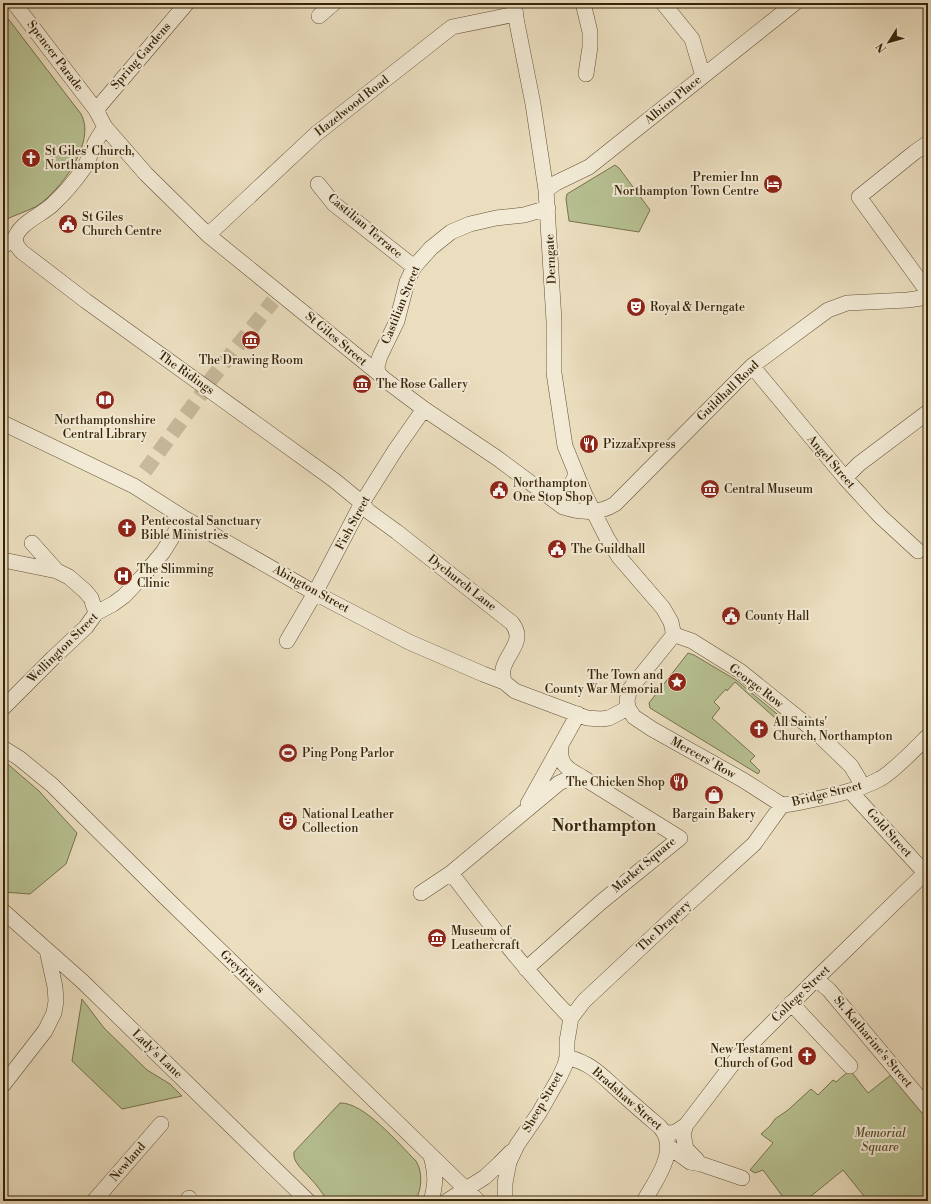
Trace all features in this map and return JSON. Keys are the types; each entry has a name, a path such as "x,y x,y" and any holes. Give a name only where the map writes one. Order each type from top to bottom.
{"street":[{"name":"Spencer Parade","path":"14,3 96,110 105,127"},
{"name":"Spring Gardens","path":"96,110 187,3"},
{"path":"319,16 334,3"},
{"path":"583,3 590,32 590,47 586,74"},
{"path":"663,3 692,39 703,76"},
{"name":"Albion Place","path":"546,190 556,183 589,166 795,3"},
{"name":"Derngate","path":"514,8 533,104 546,190 554,321 554,373 565,446 587,500 607,538 619,557 663,608 671,622 673,636"},
{"name":"Hazelwood Road","path":"208,235 316,134 452,27 514,8"},
{"path":"9,243 19,230 47,210 68,189 84,167 94,144 105,127"},
{"name":"St Giles Street","path":"105,127 146,174 208,235 276,297 424,409 498,458 563,507 582,512 594,512"},
{"path":"928,144 915,152 859,198 928,292"},
{"name":"Castilian Terrace","path":"318,184 334,204 414,267"},
{"name":"Castilian Street","path":"378,373 377,366 380,356 396,321 407,282 414,267 431,248 451,232 470,224 496,218 524,215 548,208"},
{"name":"The Ridings","path":"9,243 17,246 22,252 72,291 334,480 362,503"},
{"name":"Guildhall Road","path":"594,512 608,508 615,504 752,366 828,310 847,303 928,297"},
{"name":"Angel Street","path":"752,366 845,478 880,516 918,551"},
{"name":"Fish Street","path":"287,641 316,593 362,503 396,449 424,409"},
{"path":"845,478 859,464 928,412"},
{"name":"Abington Street","path":"3,423 134,486 184,518 316,593 409,642 504,682 515,691 587,718 610,718 628,708"},
{"path":"546,493 553,494 566,491 572,484 576,474"},
{"name":"Dychurch Lane","path":"362,503 368,511 398,532 468,587 517,629 516,642 503,668 502,675 504,682"},
{"name":"Wellington Street","path":"3,708 86,627 96,613 114,604 124,596 163,552 184,518"},
{"path":"32,543 57,571"},
{"path":"3,560 57,571 69,577 85,591 94,604 96,613"},
{"path":"628,708 627,700 630,689 673,636"},
{"name":"George Row","path":"673,636 678,636 692,641 740,672 817,733 851,766 856,788"},
{"name":"Mercers' Row","path":"628,708 634,717 652,729 743,780 782,805"},
{"path":"524,812 578,714"},
{"name":"Bridge Street","path":"782,805 856,788 880,778 892,770 928,736"},
{"name":"Market Square","path":"526,969 600,903 680,838 567,769 563,764 560,753 561,745"},
{"name":"Greyfriars","path":"3,748 19,758 52,786 164,897 478,1201"},
{"path":"420,893 451,873 559,783 570,778 582,777"},
{"name":"Gold Street","path":"856,788 927,875"},
{"name":"The Drapery","path":"567,1057 567,1041 571,1018 584,1001 754,844 782,805"},
{"path":"451,873 526,969 571,1018"},
{"name":"College Street","path":"666,1139 670,1134 678,1131 686,1125 738,1057 791,1003 927,875"},
{"name":"Lady's Lane","path":"3,910 48,950 153,1050 308,1201"},
{"path":"3,1085 45,1031 54,1013 56,1001 55,987 48,950"},
{"name":"St. Katharine's Street","path":"816,979 829,990 928,1108"},
{"path":"791,1003 850,1066"},
{"name":"Bradshaw Street","path":"567,1057 579,1060 599,1072 690,1162 701,1164 742,1178"},
{"name":"Sheep Street","path":"505,1201 505,1183 509,1162 517,1145 550,1095 565,1065 567,1057"},
{"name":"Newland","path":"97,1200 161,1124"},
{"path":"686,1125 684,1134 686,1149 701,1164"},
{"path":"644,1201 667,1158 666,1139"},
{"name":"Sheep Street","path":"466,1189 485,1177 517,1145"},
{"path":"431,1156 436,1181 431,1201"},
{"path":"447,1201 466,1189"}],"green space":[{"path":"3,12 81,114 85,125 84,138 74,165 56,189 37,206 3,221"},
{"path":"615,165 619,168 650,210 639,232 569,221 566,199 567,194"},
{"path":"688,653 736,680 788,723 784,726 735,682 714,702 720,708 712,718 755,756 750,761 760,771 758,774 650,708 649,703"},
{"path":"3,760 39,791 77,833 66,864 30,894 3,892"},
{"path":"82,999 104,1028 147,1070 170,1084 182,1096 122,1109 72,1061"},
{"name":"Memorial Square","path":"850,1070 868,1093 892,1074 928,1117 928,1201 868,1201 843,1170 805,1201 786,1201 763,1170 755,1173 750,1170 773,1143 761,1134 775,1119 788,1110 811,1089 818,1095 833,1080 836,1082"},
{"path":"340,1103 360,1109 370,1116 381,1125 416,1161 420,1170 421,1181 419,1192 415,1201 328,1201 315,1183 299,1166 295,1159 294,1152"}],"tunnel":[{"path":"209,382 273,301"},
{"path":"145,471 202,393"}],"place":[{"name":"St Giles' Church, Northampton","path":"31,158"},
{"name":"Premier Inn Northampton Town Centre","path":"773,184"},
{"name":"St Giles Church Centre","path":"68,224"},
{"name":"Royal & Derngate","path":"636,307"},
{"name":"The Drawing Room","path":"251,340"},
{"name":"The Rose Gallery","path":"362,384"},
{"name":"Northamptonshire Central Library","path":"105,400"},
{"name":"PizzaExpress","path":"589,444"},
{"name":"Central Museum","path":"710,489"},
{"name":"Northampton One Stop Shop","path":"499,490"},
{"name":"Pentecostal Sanctuary Bible Ministries","path":"127,528"},
{"name":"The Guildhall","path":"557,549"},
{"name":"The Slimming Clinic","path":"123,576"},
{"name":"County Hall","path":"731,616"},
{"name":"The Town and County War Memorial","path":"677,682"},
{"name":"All Saints' Church, Northampton","path":"759,729"},
{"name":"Ping Pong Parlor","path":"288,753"},
{"name":"The Chicken Shop","path":"679,782"},
{"name":"Bargain Bakery","path":"714,795"},
{"name":"National Leather Collection","path":"288,821"},
{"name":"Museum of Leathercraft","path":"437,938"},
{"name":"New Testament Church of God","path":"807,1056"}],"district":[{"name":"Northampton","path":"604,826"}]}
